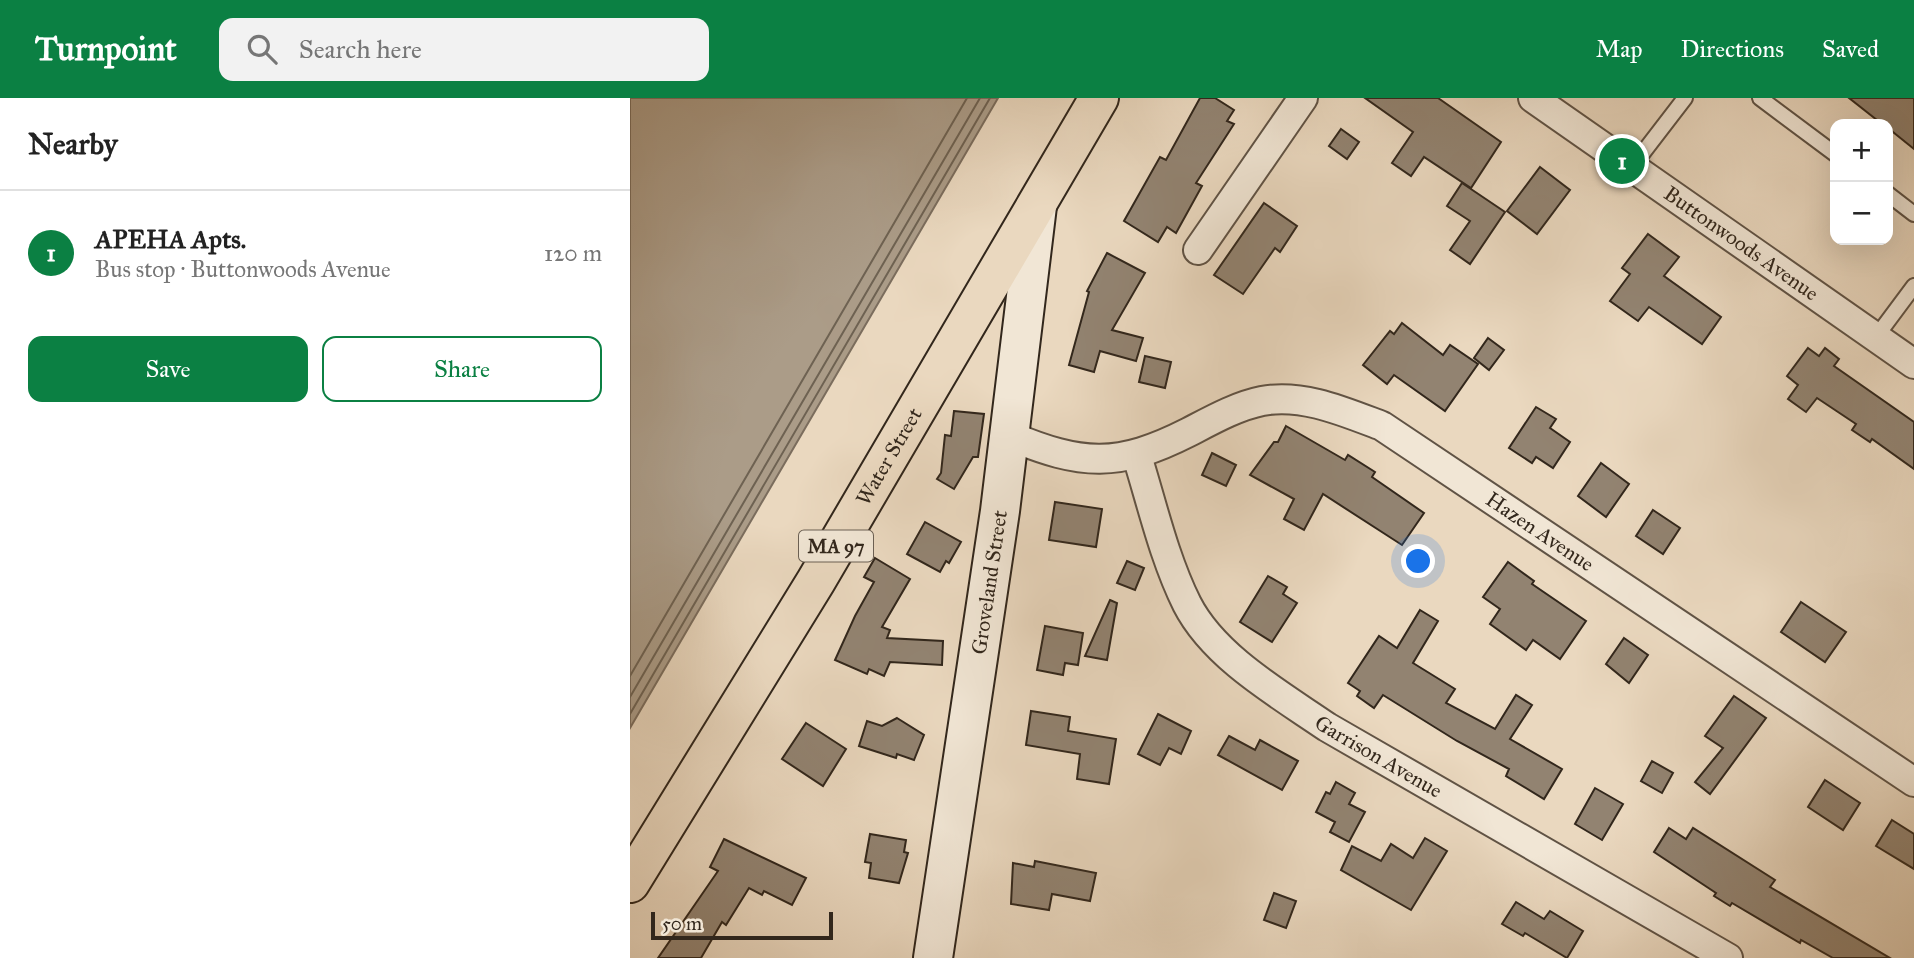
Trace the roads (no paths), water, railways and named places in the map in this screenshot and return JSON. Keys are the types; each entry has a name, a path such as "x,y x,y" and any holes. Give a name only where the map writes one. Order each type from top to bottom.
{"main road":[{"name":"Water Street","path":"630,883 816,581 1099,98"},
{"name":"Groveland Street","path":"933,958 1010,436 1037,206"}],"street":[{"path":"1198,250 1303,98"},
{"name":"Buttonwoods Avenue","path":"1532,98 1914,364"},
{"name":"Hazen Avenue","path":"1137,456 1219,416 1263,401 1304,401 1340,410 1382,426 1914,782"},
{"path":"1010,436 1055,454 1092,459 1137,456"},
{"name":"Garrison Avenue","path":"1137,456 1164,544 1187,605 1223,651 1263,684 1327,727 1728,958"}],"lane":[{"path":"1632,167 1685,98"},
{"path":"1760,98 1830,150"},
{"path":"1893,198 1914,214"},
{"path":"1876,337 1914,286"}],"water":[{"path":"630,98 998,98 630,728"}],"place":[{"name":"APEHA Apts.","path":"1622,161"}]}
